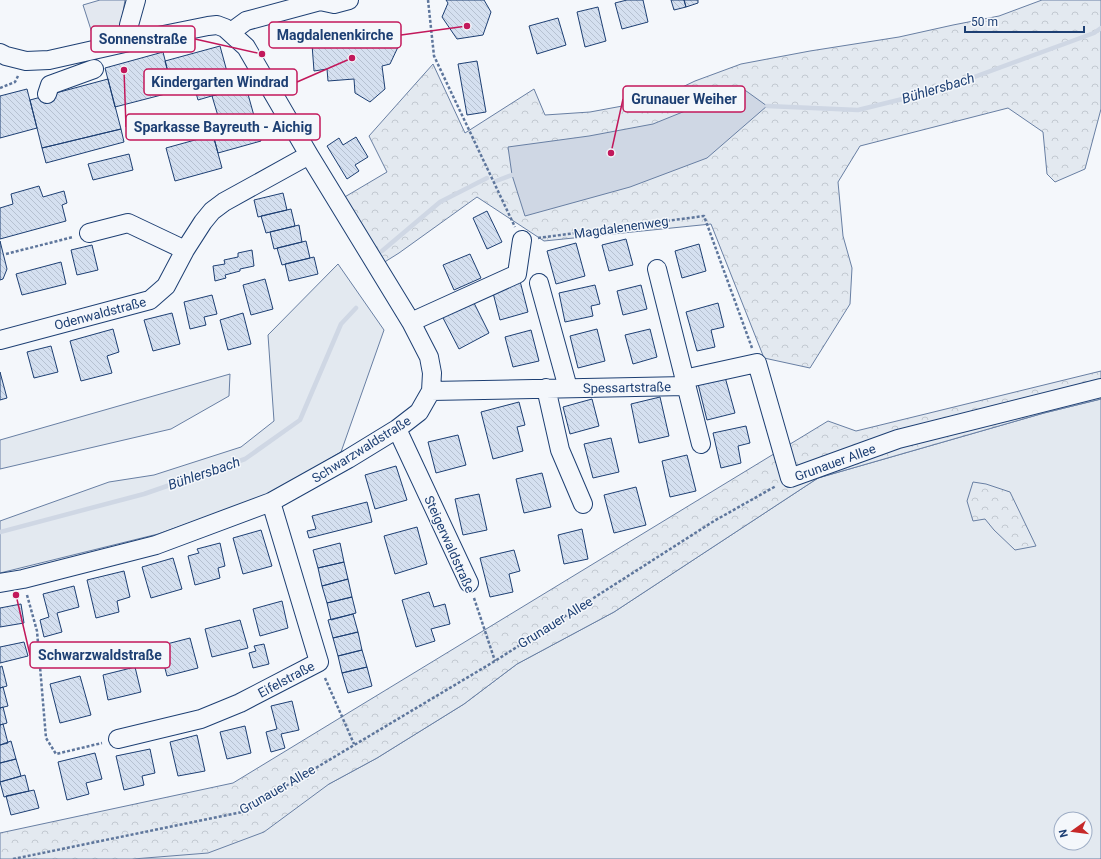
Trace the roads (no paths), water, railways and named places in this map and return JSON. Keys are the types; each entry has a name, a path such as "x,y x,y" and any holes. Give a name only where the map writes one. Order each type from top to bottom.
{"street":[{"path":"129,42 129,25 136,0"},
{"path":"0,52 6,56 26,61 49,60 129,42 216,25 231,32 246,21 321,1 334,4 348,0"},
{"name":"Schwarzwaldstraße","path":"0,584 156,545 271,502 348,459 397,429 419,412 431,391 432,373 429,357 411,322 309,155 246,47 231,32"},
{"path":"47,94 50,85 96,76 90,51"},
{"name":"Odenwaldstraße","path":"0,340 150,300 166,286 185,250 212,211 218,206 309,155"},
{"path":"89,233 128,222 185,250"},
{"path":"411,322 517,274 522,240"},
{"name":"Spessartstraße","path":"657,269 701,444"},
{"name":"Spessartstraße","path":"539,283 568,388"},
{"name":"Spessartstraße","path":"431,391 568,388 685,382 757,363 790,478"},
{"path":"546,388 560,450 583,504"},
{"name":"Grunauer Allee","path":"790,478 898,439 1101,388"},
{"name":"Steigerwaldstraße","path":"397,429 469,583"},
{"name":"Eifelstraße","path":"118,739 202,719 240,703 319,662 271,502"}],"waterway":[{"name":"Bühlersbach","path":"767,106 858,110 939,90 1094,33 1101,28"},
{"name":"Bühlersbach","path":"496,181 512,175"},
{"name":"Bühlersbach","path":"382,251 440,202 487,178"},
{"name":"Bühlersbach","path":"0,532 144,494 245,459 300,420 341,324 356,308"}],"place":[{"name":"Magdalenenkirche","path":"467,26"},
{"name":"Sonnenstraße","path":"262,54"},
{"name":"Kindergarten Windrad","path":"352,58"},
{"name":"Sparkasse Bayreuth - Aichig","path":"124,70"},
{"name":"Grunauer Weiher","path":"611,153"},
{"name":"Schwarzwaldstraße","path":"16,595"}]}
